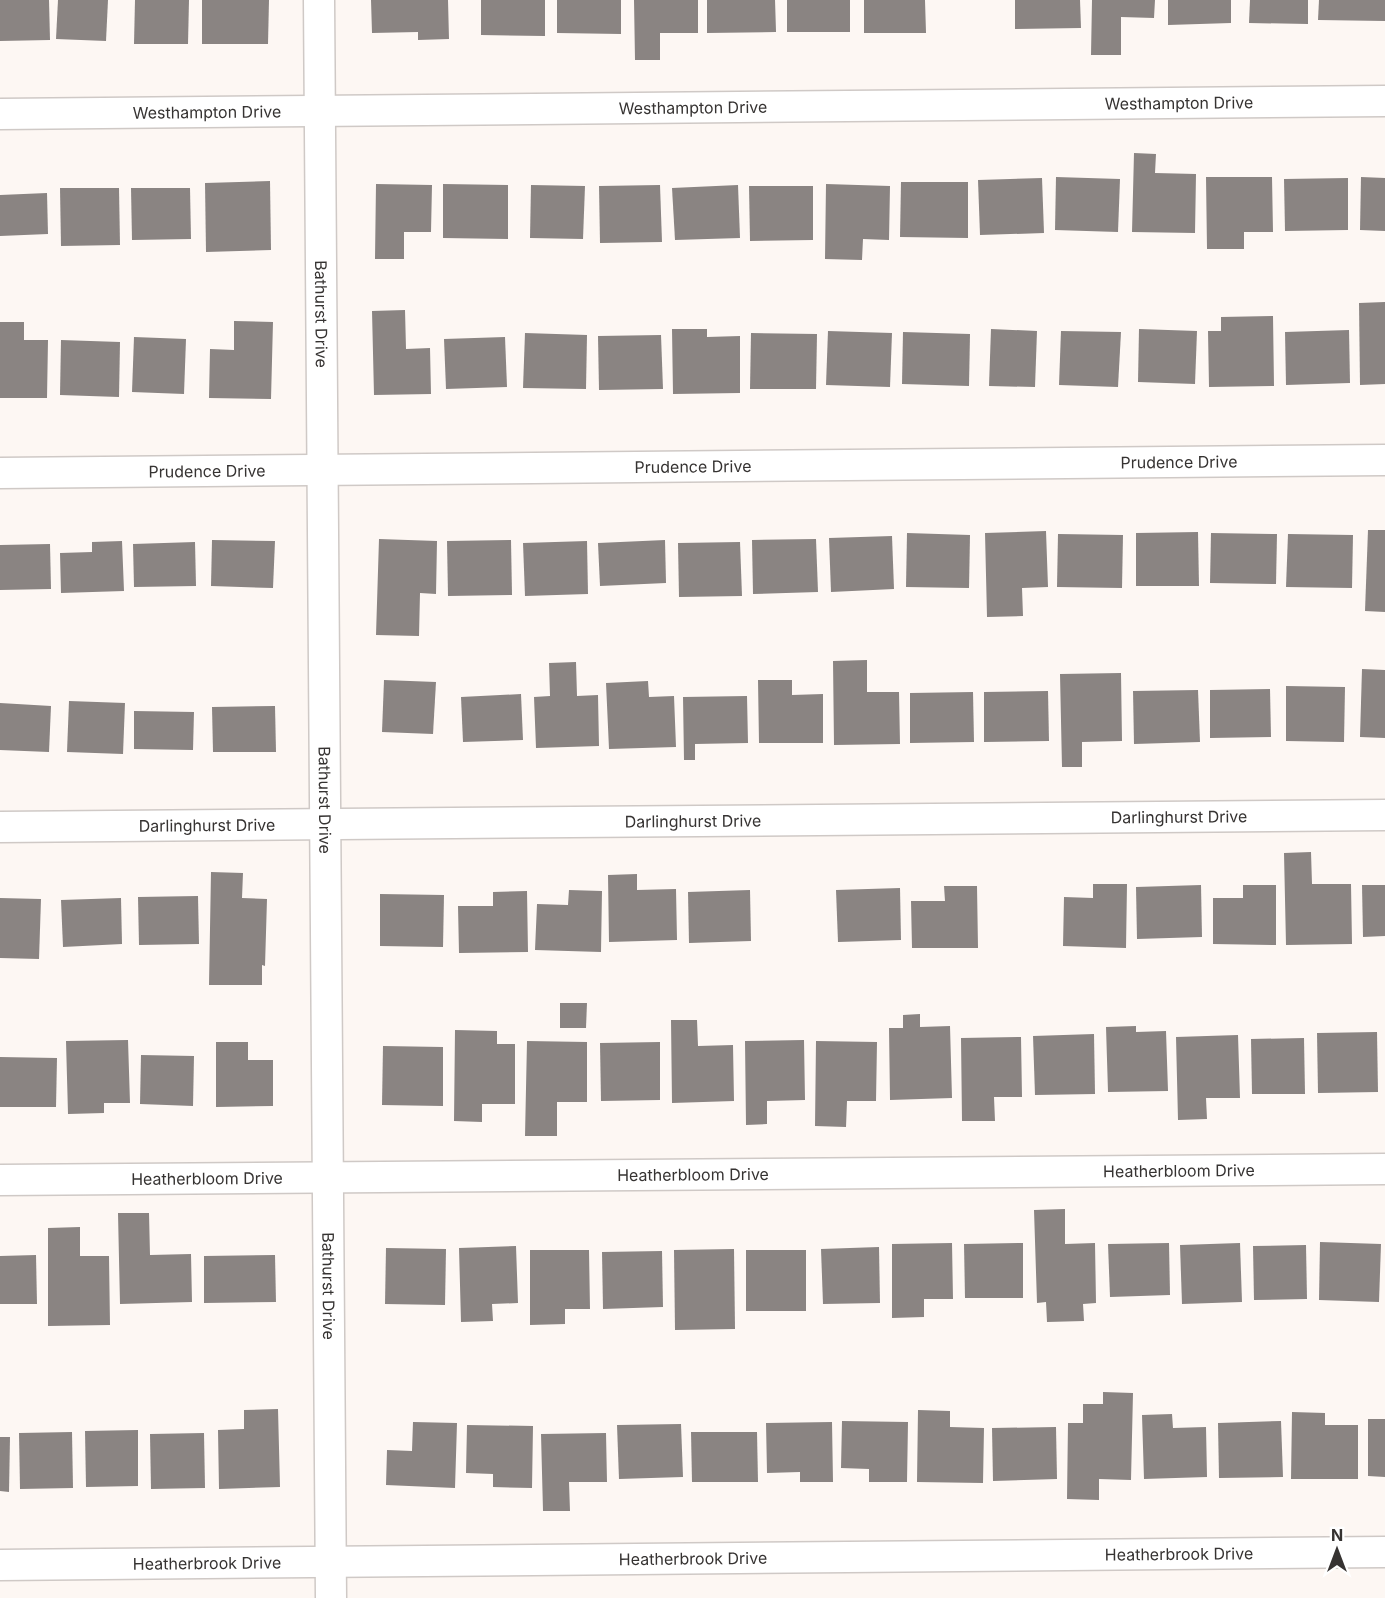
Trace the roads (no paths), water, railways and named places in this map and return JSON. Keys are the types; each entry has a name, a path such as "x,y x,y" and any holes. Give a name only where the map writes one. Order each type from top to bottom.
{"street":[{"name":"Bathurst Drive","path":"319,0 331,1598"},
{"name":"Westhampton Drive","path":"0,114 1385,101"},
{"name":"Prudence Drive","path":"0,472 1385,460"},
{"name":"Darlinghurst Drive","path":"0,827 1385,815"},
{"name":"Heatherbloom Drive","path":"0,1180 1385,1169"},
{"name":"Heatherbrook Drive","path":"0,1565 1385,1552"}]}
